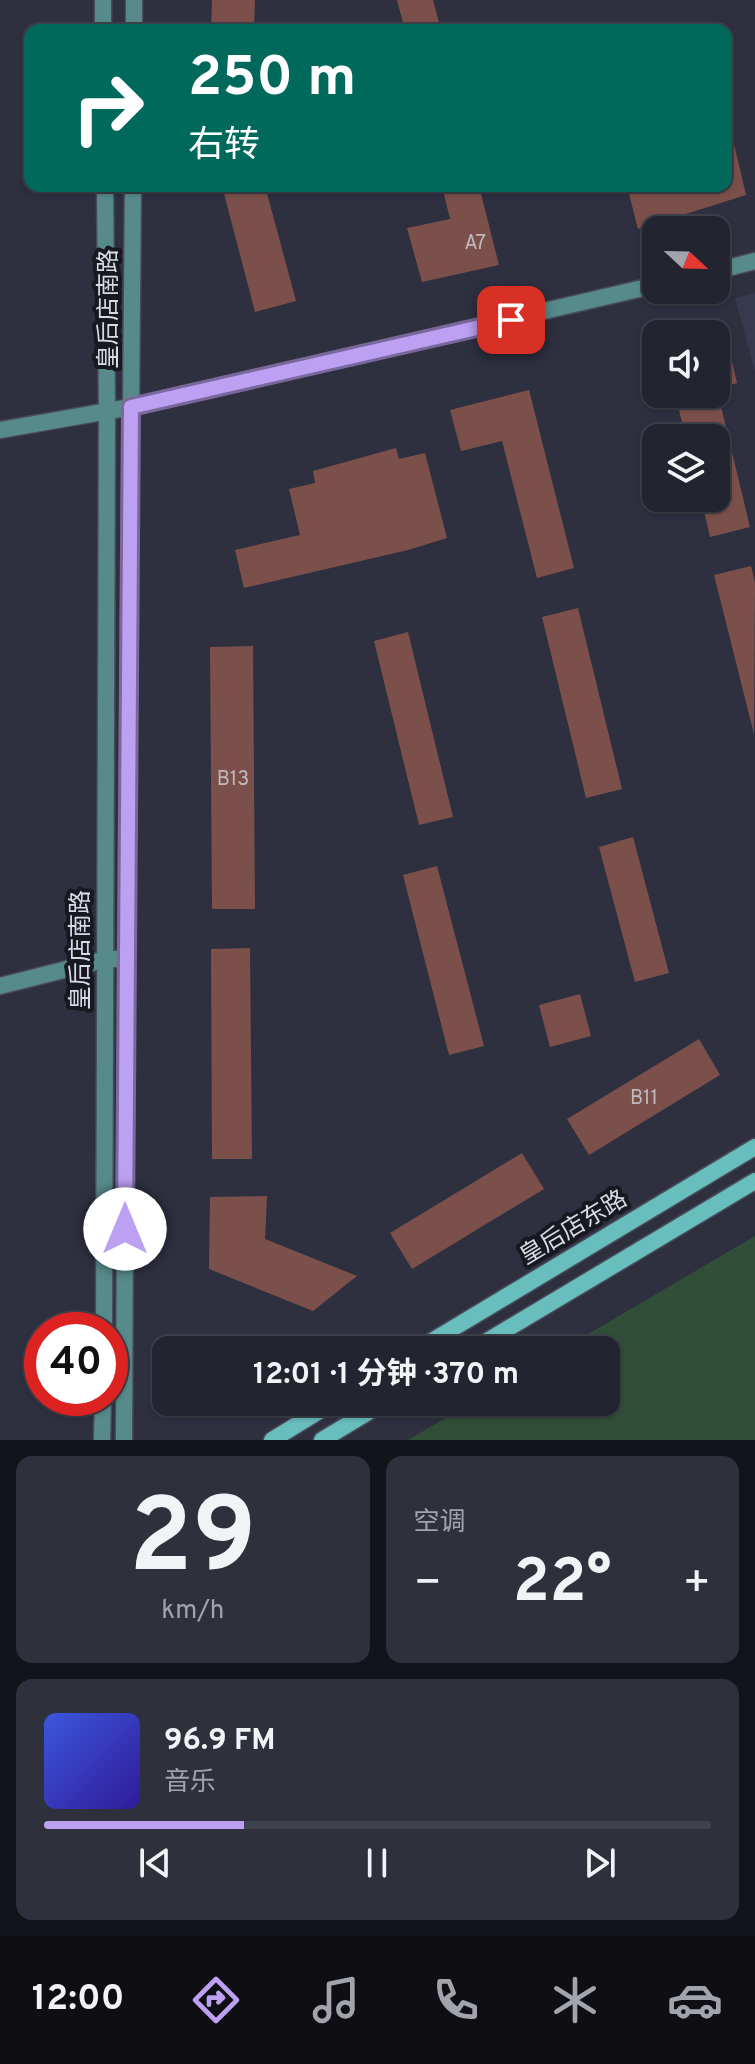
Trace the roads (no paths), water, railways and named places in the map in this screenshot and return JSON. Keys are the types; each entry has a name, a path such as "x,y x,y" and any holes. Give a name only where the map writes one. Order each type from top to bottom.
{"main road":[{"name":"皇后店东路","path":"440,1336 755,1147"},
{"path":"495,1336 755,1181"},
{"path":"272,1440 311,1416"},
{"path":"322,1440 362,1416"}],"street":[{"path":"103,0 103,24"},
{"path":"134,0 134,24"},
{"name":"皇后店南路","path":"104,1312 105,192"},
{"name":"皇后店南路","path":"124,1440 133,192"},
{"path":"730,267 755,261"},
{"path":"0,430 131,407 642,288"},
{"path":"0,986 103,960 126,958"},
{"path":"102,1440 103,1416"}]}
